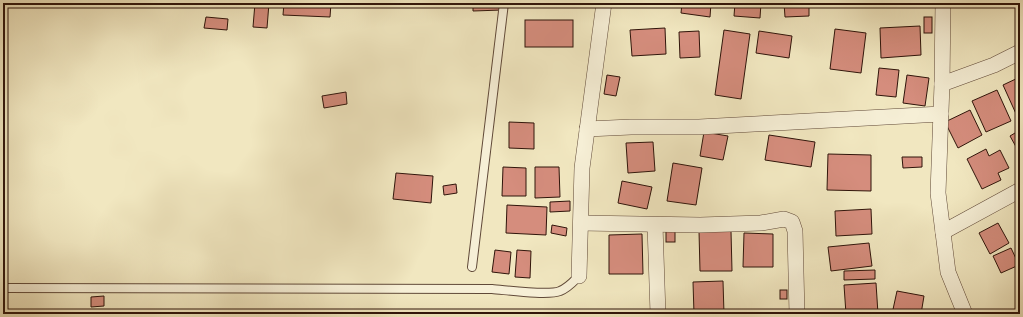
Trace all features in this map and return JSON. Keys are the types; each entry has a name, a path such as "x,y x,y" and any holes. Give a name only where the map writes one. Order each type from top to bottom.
{"street":[{"path":"579,276 582,168 604,3"},
{"path":"943,3 938,193 948,272 965,314"},
{"path":"942,84 994,65 1020,52"},
{"path":"587,129 631,127 700,127 941,114"},
{"path":"943,232 1020,190"},
{"path":"581,223 700,226 761,223 784,219 792,222 795,231 797,314"},
{"path":"655,225 658,314"}],"lane":[{"path":"472,267 504,3"},
{"path":"3,288 492,289 549,293 559,292 567,288 579,276"}],"building":[{"path":"255,3 269,3 267,28 253,27"},
{"path":"284,3 331,3 330,17 283,15"},
{"path":"473,3 502,3 502,10 473,11"},
{"path":"564,3 578,3 578,6"},
{"path":"682,3 711,3 710,17 681,13"},
{"path":"735,3 761,3 760,18 734,16"},
{"path":"784,3 809,3 809,16 785,17"},
{"path":"206,17 228,19 227,30 204,28"},
{"path":"924,17 932,17 932,33 924,33"},
{"path":"525,20 573,20 573,47 525,47"},
{"path":"920,26 921,55 881,58 880,28"},
{"path":"665,28 666,54 632,56 630,30"},
{"path":"835,29 866,33 861,73 830,69"},
{"path":"724,30 750,34 741,99 715,95"},
{"path":"699,31 700,57 680,58 679,32"},
{"path":"759,31 792,36 789,58 756,53"},
{"path":"879,68 899,70 896,97 876,95"},
{"path":"607,75 620,77 616,96 604,94"},
{"path":"907,75 929,78 925,106 903,103"},
{"path":"1020,77 1020,115 1017,116 1003,85"},
{"path":"997,90 1011,121 986,132 972,101"},
{"path":"346,92 347,104 324,108 322,96"},
{"path":"970,110 982,135 958,148 945,122"},
{"path":"509,122 534,123 534,149 509,148"},
{"path":"1020,130 1020,154 1010,136"},
{"path":"704,132 728,136 723,160 700,156"},
{"path":"769,135 815,142 811,167 765,160"},
{"path":"653,142 655,171 628,173 626,143"},
{"path":"986,149 989,156 1000,150 1009,168 998,173 1001,180 982,189 967,159"},
{"path":"828,154 871,155 871,191 827,190"},
{"path":"902,157 922,157 922,167 903,168"},
{"path":"673,163 702,168 696,205 667,201"},
{"path":"503,167 526,168 526,196 502,196"},
{"path":"535,167 559,167 560,197 535,198"},
{"path":"396,173 433,176 431,203 393,199"},
{"path":"622,181 652,187 647,209 618,203"},
{"path":"456,184 457,193 444,195 443,186"},
{"path":"570,201 570,211 550,212 550,202"},
{"path":"507,205 547,207 546,235 506,233"},
{"path":"871,209 872,234 836,236 835,211"},
{"path":"998,223 1009,243 990,254 979,233"},
{"path":"552,225 567,228 566,236 551,233"},
{"path":"666,231 675,231 675,242 666,242"},
{"path":"699,231 731,231 732,271 700,271"},
{"path":"744,233 773,234 773,267 743,267"},
{"path":"642,234 643,274 609,274 609,235"},
{"path":"869,243 872,266 831,271 828,247"},
{"path":"1011,248 1019,265 1001,273 993,256"},
{"path":"495,250 511,252 509,274 492,272"},
{"path":"517,250 531,251 530,278 515,277"},
{"path":"875,270 875,279 844,280 844,271"},
{"path":"723,281 724,314 694,314 693,282"},
{"path":"876,283 878,314 846,314 844,285"},
{"path":"780,290 787,290 787,299 780,299"},
{"path":"897,291 924,296 921,314 892,314"},
{"path":"104,296 104,306 91,307 91,297"}]}
